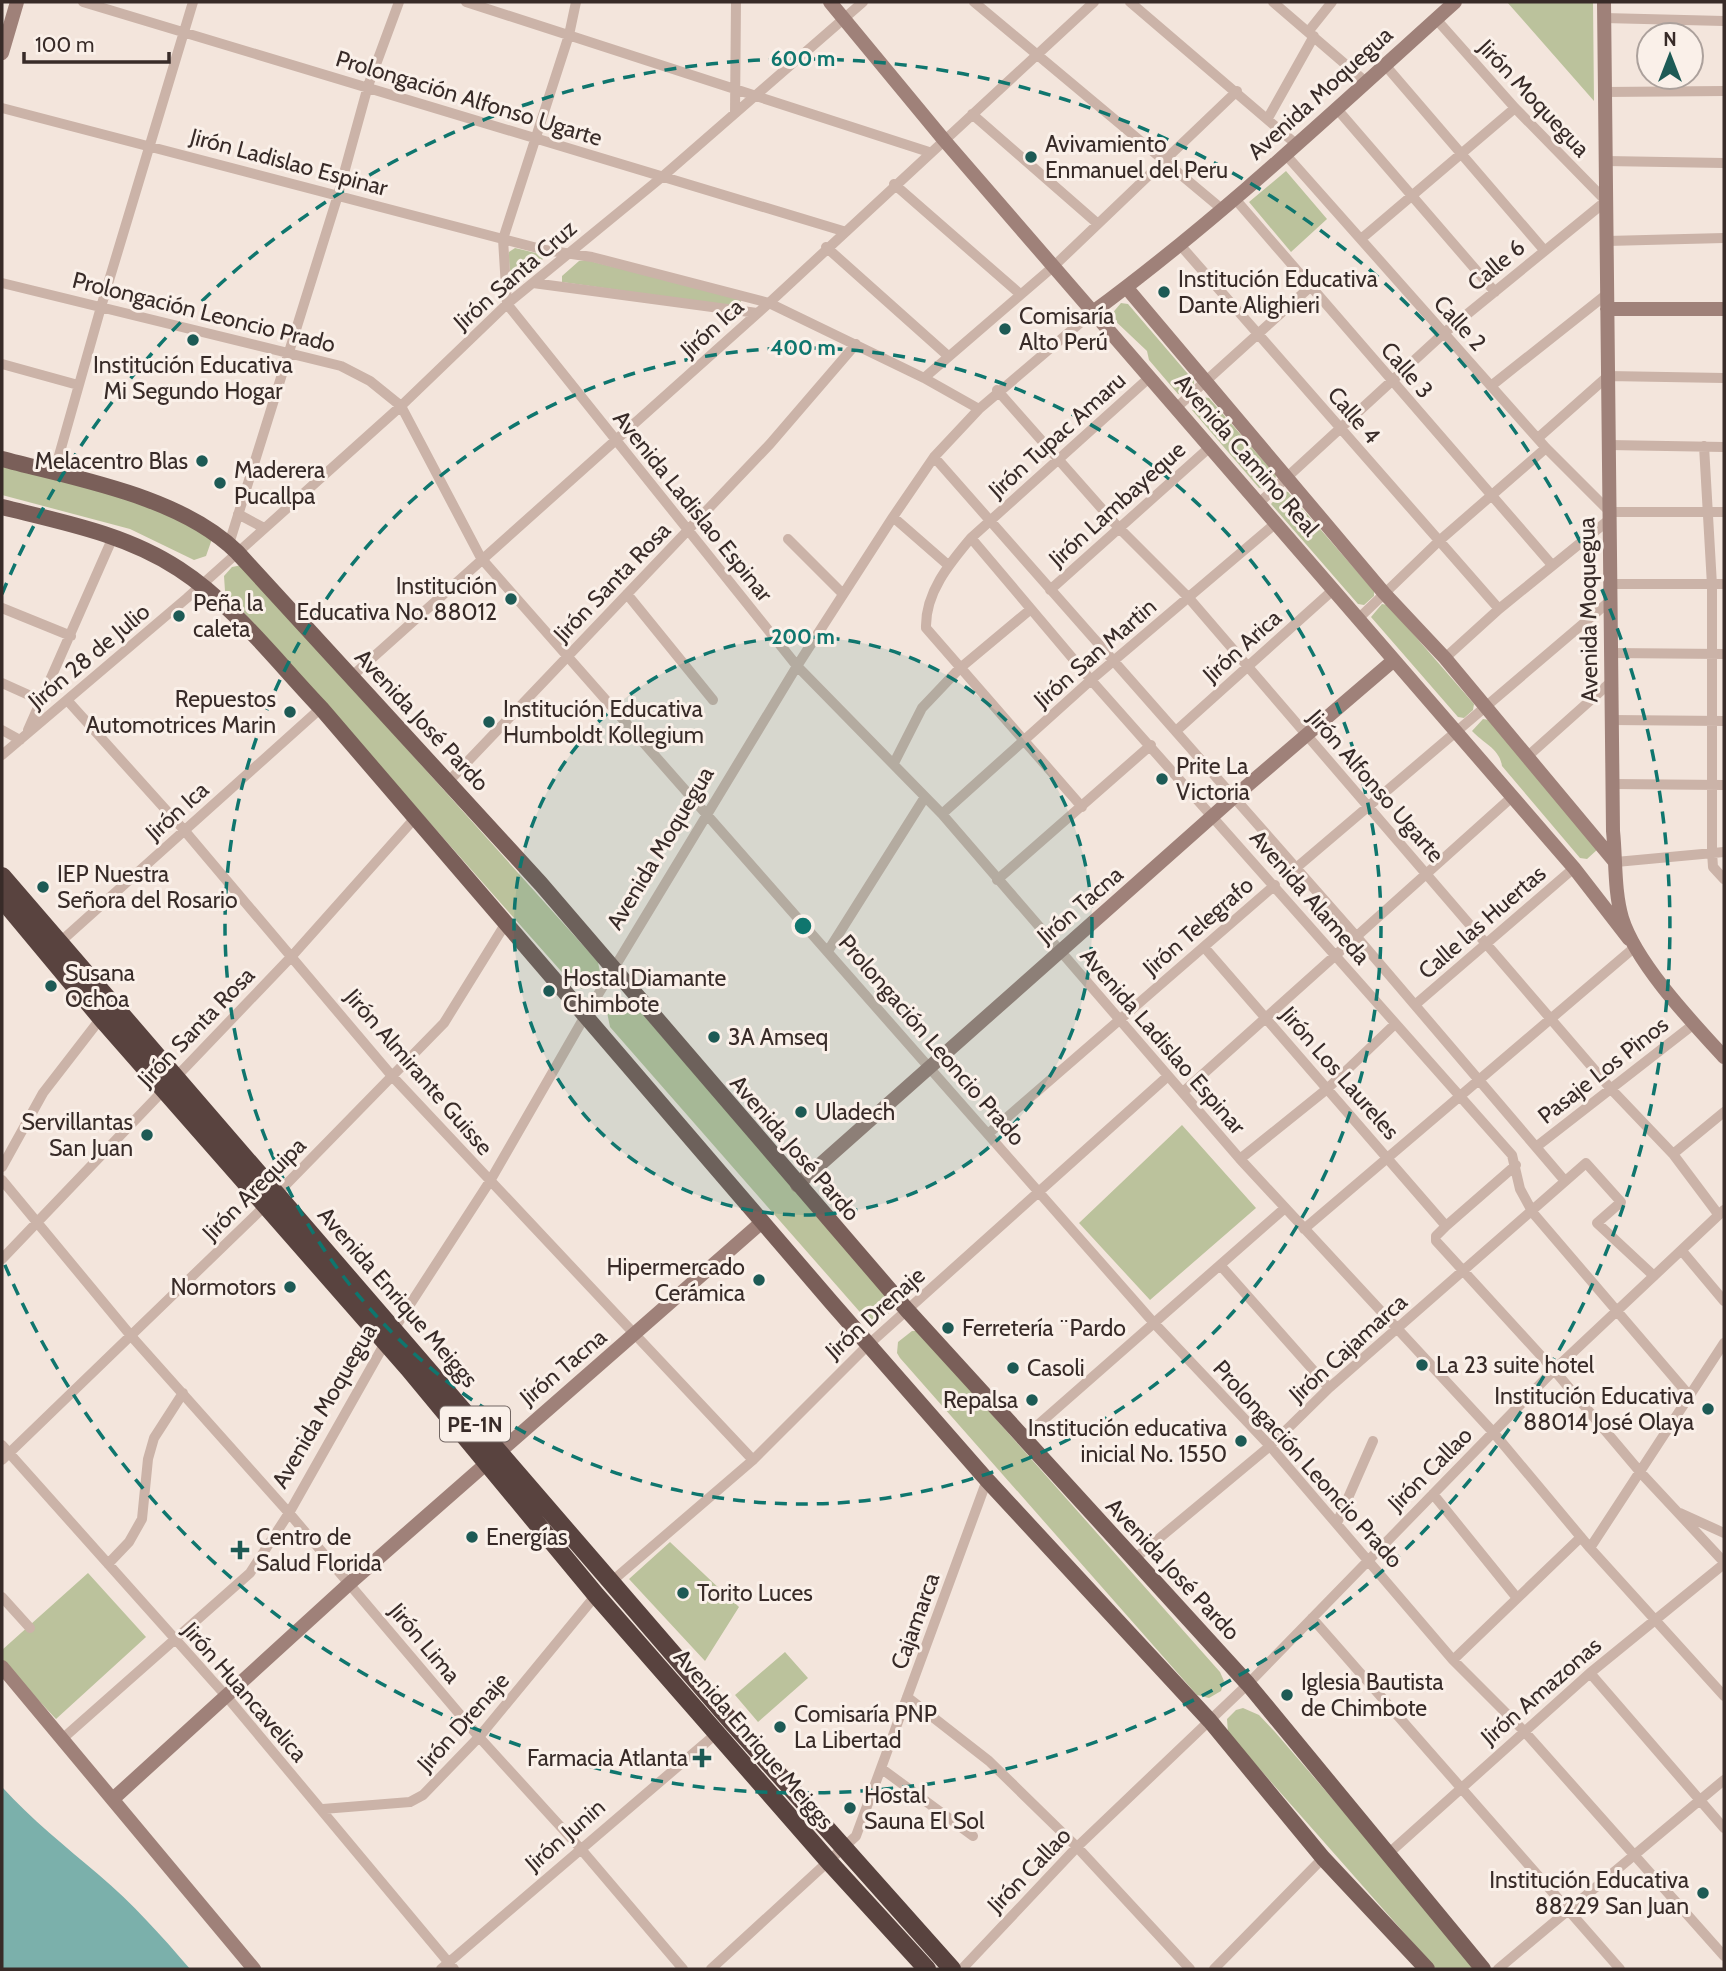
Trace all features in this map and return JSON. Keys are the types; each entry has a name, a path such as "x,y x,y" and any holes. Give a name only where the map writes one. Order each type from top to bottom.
{"highway":[{"name":"Avenida Enrique Meiggs","path":"2,876 59,943 168,1083 272,1199 491,1457 596,1595 717,1733 836,1856 952,1969"},
{"name":"Avenida Enrique Meiggs","path":"2,899 101,1018 168,1083"},
{"name":"Avenida Enrique Meiggs","path":"491,1457 611,1583 928,1969"}],"main road":[{"name":"Avenida José Pardo","path":"2,459 170,510 202,525 233,548 449,781 907,1310 1248,1684 1483,1969"},
{"path":"2,507 113,537 146,550 200,585 321,708 987,1480 1210,1721 1322,1858 1427,1969"}],"street":[{"path":"2,53 18,2"},
{"name":"Prolongación Alfonso Ugarte","path":"83,2 843,231"},
{"path":"54,473 193,2"},
{"path":"233,548 238,514 338,195 368,86 399,2"},
{"path":"466,2 929,152"},
{"path":"506,304 503,239 569,35 576,2"},
{"path":"735,113 736,2"},
{"name":"Avenida Camino Real","path":"830,2 944,139 1574,868 1632,943"},
{"name":"Jirón Santa Cruz","path":"200,585 233,548 264,528 401,406 506,304 662,177 863,2"},
{"path":"974,2 1223,210"},
{"name":"Jirón Ica","path":"351,677 769,303 843,231 1094,2"},
{"path":"1130,2 1296,144"},
{"path":"1273,2 1366,82"},
{"path":"1268,118 1311,34 1332,2"},
{"name":"Avenida Moquegua","path":"61,1740 173,1639 240,1585 289,1513 390,1336 490,1181 585,1016 797,666 934,457 997,390 1236,200 1455,2"},
{"name":"Avenida Moquegua","path":"1604,2 1612,720 1618,900 1632,943 1694,1024 1724,1057"},
{"path":"1604,18 1724,21"},
{"name":"Jirón Moquegua","path":"1436,19 1515,108 1606,201"},
{"path":"1385,65 1544,250"},
{"path":"924,378 947,355 1054,266 1237,91"},
{"path":"1605,92 1724,91"},
{"name":"Jirón Ladislao Espinar","path":"2,108 503,239 769,303 924,378 979,409"},
{"path":"1361,239 1515,108"},
{"path":"1337,109 1494,292"},
{"path":"972,114 1098,224"},
{"name":"Calle 2","path":"1286,155 1546,448 1610,516"},
{"path":"1606,161 1724,163"},
{"path":"894,184 1020,294"},
{"name":"Calle 3","path":"1236,200 1552,565"},
{"name":"Calle 6","path":"1259,503 1339,426 1392,382 1444,333 1606,201"},
{"path":"1607,241 1724,238"},
{"name":"Calle 4","path":"1181,246 1499,609"},
{"path":"826,247 947,355"},
{"name":"Prolongación Leoncio Prado","path":"2,283 289,351 341,366 370,381 401,406 481,558 1153,1321 1270,1446 1453,1660 1524,1731 1636,1853 1724,1956"},
{"path":"533,283 757,313"},
{"path":"1126,287 1384,593 1445,658 1616,862 1724,852"},
{"path":"1176,408 1310,287"},
{"path":"1491,386 1607,294"},
{"name":"Avenida Ladislao Espinar","path":"506,304 797,666 942,814 1240,1159 1493,1432 1590,1548 1724,1696"},
{"path":"1608,309 1724,309"},
{"name":"Jirón Santa Rosa","path":"449,781 770,444 856,344"},
{"path":"2,364 78,386"},
{"path":"1538,438 1608,376 1724,378"},
{"name":"Jirón Tupac Amaru","path":"989,521 1150,377"},
{"name":"Jirón Alfonso Ugarte","path":"997,390 1118,527 1188,597 1611,1089 1673,1154 1721,1212"},
{"path":"1609,445 1724,447"},
{"path":"1704,446 1712,584 1712,852 1713,867 1724,879"},
{"name":"Jirón Lambayeque","path":"1050,590 1210,447"},
{"path":"1358,619 1439,541 1546,448"},
{"name":"Avenida Alameda","path":"934,457 1416,1004 1565,1181"},
{"path":"1445,658 1610,516 1724,512"},
{"path":"238,514 264,528"},
{"path":"893,517 948,565"},
{"path":"989,521 948,565 925,613 926,628 1082,807"},
{"name":"Jirón San Martin","path":"942,814 1091,680 1276,523"},
{"path":"2,730 23,737 42,701 113,537"},
{"name":"Avenida Alameda","path":"971,538 1091,680 1511,1156 1516,1165 1520,1189 1533,1213 1688,1394"},
{"path":"788,539 843,594"},
{"path":"1611,584 1724,584"},
{"name":"Jirón 28 de Julio","path":"2,755 200,585"},
{"name":"Jirón Arica","path":"1176,731 1333,590"},
{"path":"627,594 713,700"},
{"path":"1296,868 1611,600"},
{"path":"2,608 71,636"},
{"path":"894,763 916,715 959,669 1031,609"},
{"path":"1611,653 1724,654"},
{"name":"Jirón Tacna","path":"797,1185 1234,797 1394,660"},
{"path":"1528,756 1612,681"},
{"path":"2,683 42,701"},
{"name":"Jirón Almirante Guisse","path":"67,700 184,830 393,1076 752,1460"},
{"name":"Jirón Ica","path":"59,943 321,708"},
{"path":"1612,720 1724,721"},
{"path":"997,880 1151,745"},
{"path":"1613,784 1724,785"},
{"path":"828,951 925,797"},
{"path":"1183,1092 1512,797"},
{"name":"Jirón Santa Rosa","path":"2,1259 292,956 415,818"},
{"name":"Calle las Huertas","path":"1416,1004 1574,868"},
{"name":"Jirón Telegrafo","path":"988,1134 1275,886"},
{"name":"Jirón Arequipa","path":"4,1452 132,1336 272,1199 444,1023 506,923"},
{"path":"1304,1229 1388,1160 1457,1095 1632,943"},
{"name":"Jirón Los Laureles","path":"1204,947 1446,1226"},
{"path":"2,1167 43,1093 101,1018"},
{"path":"1240,1159 1327,1089 1395,1024"},
{"name":"Pasaje Los Pinos","path":"1536,1147 1694,1024"},
{"name":"Jirón Drenaje","path":"611,1583 752,1460 869,1345 1168,1076"},
{"path":"1673,1154 1724,1112"},
{"name":"Jirón Cajamarca","path":"1133,1560 1270,1446 1329,1388 1533,1213 1586,1163 1621,1202 1597,1223 1654,1276"},
{"path":"1516,1165 1446,1226 1436,1236 1436,1241 1554,1370 1640,1473 1724,1563"},
{"name":"Jirón Lima","path":"2,1180 132,1336 350,1583 479,1737 580,1848 682,1969"},
{"path":"1023,1438 1153,1321 1221,1266 1285,1208"},
{"name":"Jirón Callao","path":"962,1969 1077,1847 1248,1684 1554,1370 1721,1212"},
{"name":"Jirón Tacna","path":"113,1799 491,1457 635,1336 762,1222"},
{"path":"1682,1251 1724,1301"},
{"path":"1221,1266 1329,1388"},
{"path":"1590,1548 1688,1394 1724,1343"},
{"path":"108,1564 129,1542 142,1519 148,1459 154,1438 183,1393"},
{"path":"1337,1523 1373,1441"},
{"name":"Jirón Huancavelica","path":"4,1452 227,1697 323,1809 448,1967"},
{"name":"Cajamarca","path":"836,1856 856,1836 987,1480"},
{"path":"1433,1494 1517,1598"},
{"path":"1677,1512 1724,1533"},
{"path":"1453,1660 1581,1537"},
{"name":"Jirón Amazonas","path":"1388,1854 1590,1673 1724,1563"},
{"name":"Jirón Drenaje","path":"323,1809 410,1802 423,1795 479,1737 596,1595"},
{"path":"2,1597 30,1628"},
{"path":"1312,1618 1620,1969"},
{"path":"2,1667 254,1969"},
{"path":"1590,1673 1724,1828"},
{"path":"907,1697 989,1761 1077,1847 1190,1969"},
{"name":"Jirón Junin","path":"448,1967 580,1848 717,1733"},
{"path":"882,1769 973,1836"},
{"path":"1498,1969 1724,1780"},
{"path":"711,1969 836,1856"},
{"path":"1214,1969 1322,1858"}],"green space":[{"path":"1507,2 1593,2 1594,101"},
{"path":"1286,171 1327,219 1291,252 1249,202"},
{"path":"515,248 540,254 543,259 517,282 511,273 509,260 509,252"},
{"path":"586,260 741,299 741,303 737,307 562,282 562,276 579,261"},
{"path":"1121,303 1128,304 1194,381 1194,387 1185,395 1178,394 1149,360 1147,351 1110,316"},
{"path":"1202,397 1209,398 1276,475 1275,481 1266,489 1259,488 1192,410"},
{"path":"2,462 168,511 212,539 206,556 194,560 130,529 2,495"},
{"path":"1282,491 1288,492 1374,591 1374,596 1364,605 1358,604 1271,504"},
{"path":"242,565 598,962 601,977 589,988 582,989 568,979 225,591 224,576 232,567"},
{"path":"1382,604 1388,605 1474,704 1473,710 1464,718 1458,717 1371,617"},
{"path":"1483,719 1489,720 1598,849 1587,859 1580,858 1502,766 1495,751 1472,731"},
{"path":"627,1000 632,1002 893,1302 887,1317 877,1321 866,1319 610,1027 607,1012 615,1003"},
{"path":"1182,1125 1256,1208 1150,1300 1079,1223"},
{"path":"912,1331 918,1331 1220,1672 1224,1681 1221,1691 1209,1698 1197,1695 900,1358 897,1353 898,1342"},
{"name":"Torito Luces","path":"670,1542 739,1607 705,1661 629,1579"},
{"path":"88,1573 146,1637 56,1719 2,1661 2,1650"},
{"path":"785,1652 808,1678 758,1722 735,1695"},
{"path":"1243,1708 1259,1715 1275,1732 1479,1969 1436,1969 1228,1733 1227,1719 1236,1710"}],"water":[{"path":"2,1787 37,1822 123,1897 190,1969 2,1969"}],"place":[{"name":"Avivamiento Enmanuel del Peru","path":"1031,157"},
{"name":"Institución Educativa Dante Alighieri","path":"1164,292"},
{"name":"Comisaría Alto Perú","path":"1005,329"},
{"name":"Institución Educativa Mi Segundo Hogar","path":"193,340"},
{"name":"Melacentro Blas","path":"202,461"},
{"name":"Maderera Pucallpa","path":"220,483"},
{"name":"Institución Educativa No. 88012","path":"511,599"},
{"name":"Peña la caleta","path":"179,616"},
{"name":"Repuestos Automotrices Marin","path":"290,712"},
{"name":"Institución Educativa Humboldt Kollegium","path":"489,722"},
{"name":"Prite La Victoria","path":"1162,779"},
{"name":"IEP Nuestra Señora del Rosario","path":"43,887"},
{"name":"Susana Ochoa","path":"51,986"},
{"name":"Hostal Diamante Chimbote","path":"549,991"},
{"name":"3A Amseq","path":"714,1037"},
{"name":"Uladech","path":"801,1112"},
{"name":"Servillantas San Juan","path":"147,1135"},
{"name":"Hipermercado Cerámica","path":"759,1280"},
{"name":"Normotors","path":"290,1287"},
{"name":"Ferretería ¨Pardo","path":"948,1328"},
{"name":"La 23 suite hotel","path":"1422,1365"},
{"name":"Casoli","path":"1013,1368"},
{"name":"Repalsa","path":"1032,1400"},
{"name":"Institución Educativa 88014 José Olaya","path":"1708,1409"},
{"name":"Institución educativa inicial No. 1550","path":"1241,1441"},
{"name":"Energías","path":"472,1537"},
{"name":"Centro de Salud Florida","path":"240,1550"},
{"name":"Torito Luces","path":"683,1593"},
{"name":"Iglesia Bautista de Chimbote","path":"1287,1695"},
{"name":"Comisaría PNP La Libertad","path":"780,1727"},
{"name":"Farmacia Atlanta","path":"702,1758"},
{"name":"Hostal Sauna El Sol","path":"850,1808"},
{"name":"Institución Educativa 88229 San Juan","path":"1703,1893"}]}
